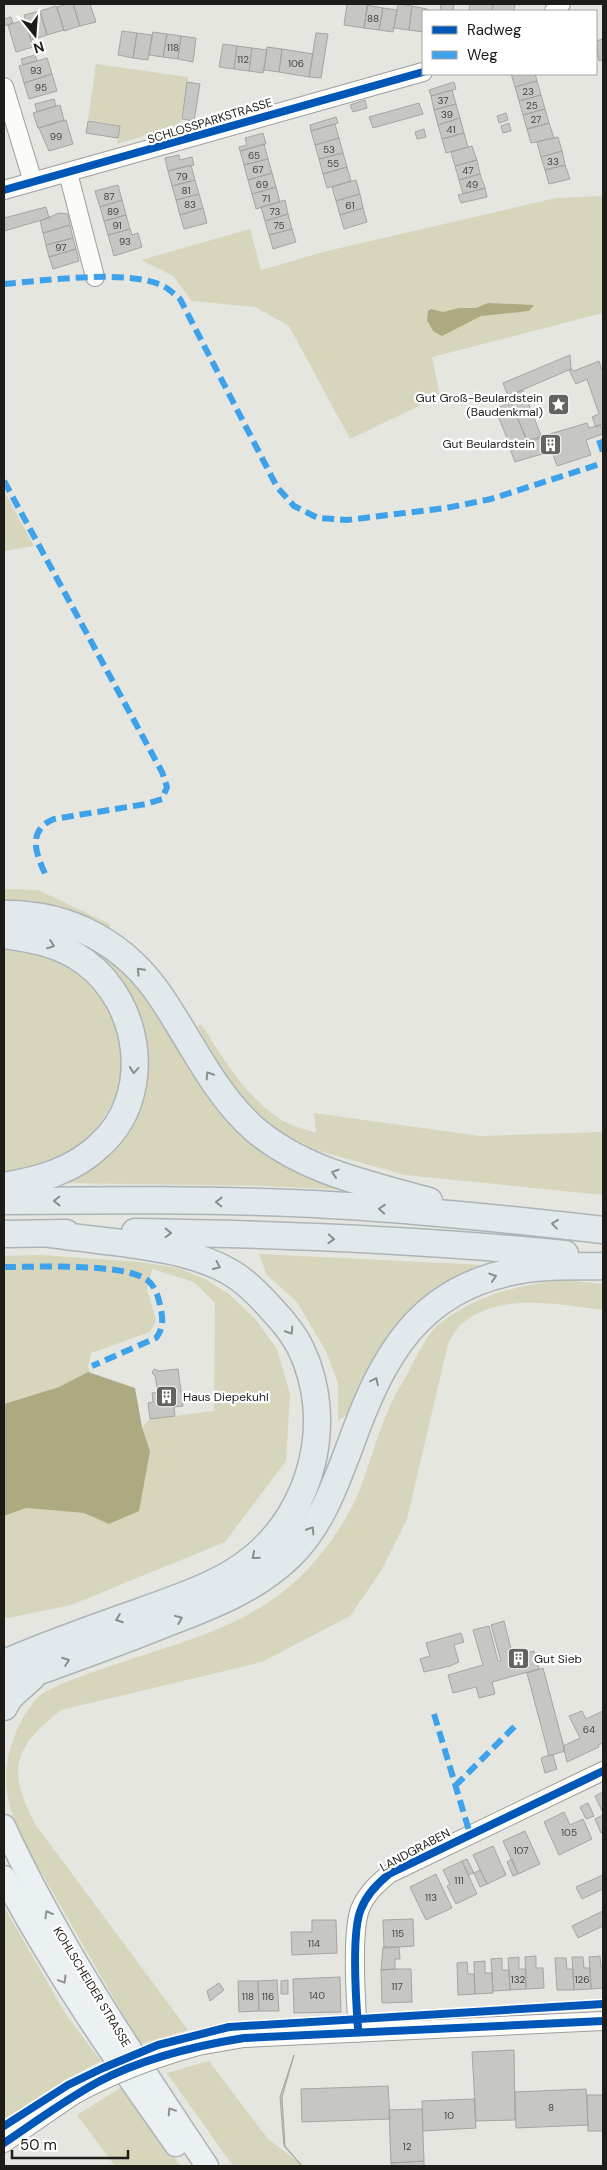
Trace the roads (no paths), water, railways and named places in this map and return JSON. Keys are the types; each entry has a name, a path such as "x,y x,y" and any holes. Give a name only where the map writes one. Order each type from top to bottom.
{"highway":[{"path":"4,914 50,917 82,928 113,946 154,986 211,1078 230,1104 253,1128 283,1148 328,1171 483,1216"},
{"path":"4,935 38,940 62,949 85,961 96,971 123,1007 129,1024 135,1056 129,1098 121,1118 101,1144 77,1163 60,1172 40,1179 4,1186"},
{"path":"4,1202 141,1200 312,1204 483,1216 603,1230"},
{"path":"4,1234 136,1232 224,1234 499,1248 603,1258"},
{"path":"4,1684 40,1659 221,1579 252,1559 281,1532 305,1491 315,1448 318,1411 313,1378 301,1348 284,1322 258,1295 230,1272 182,1253 50,1234"},
{"path":"4,1663 40,1659 229,1599 252,1586 290,1556 306,1539 329,1499 368,1397 391,1353 419,1319 458,1290 499,1275 521,1270 603,1266"},
{"path":"4,1650 40,1659"},
{"path":"4,1707 40,1659"}],"main road":[{"name":"KOHLSCHEIDER STRASSE","path":"4,1826 25,1872 103,2008 207,2166"},
{"name":"KOHLSCHEIDER STRASSE","path":"4,1877 27,1921 86,2018 190,2166"}],"street":[{"name":"SCHLOSSPARKSTRASSE","path":"4,190 422,72"},
{"path":"4,87 33,182"},
{"path":"68,173 94,277"},
{"name":"LANDGRABEN","path":"358,2033 356,1932 360,1910 372,1889 389,1874 603,1771"},
{"path":"4,2143 74,2095 128,2068 156,2057 198,2046 244,2038 603,2021"}],"place":[{"name":"Gut Groß-Beulardstein (Baudenkmal)","path":"559,405"},
{"name":"Gut Beulardstein","path":"551,444"},
{"name":"Haus Diepekuhl","path":"167,1397"},
{"name":"Gut Sieb","path":"518,1659"}]}
